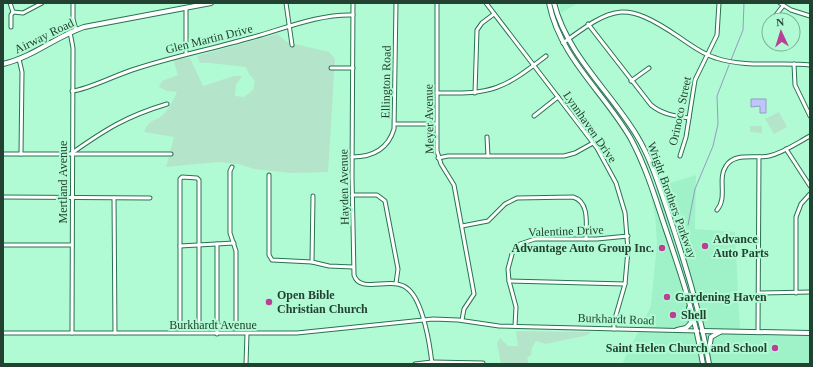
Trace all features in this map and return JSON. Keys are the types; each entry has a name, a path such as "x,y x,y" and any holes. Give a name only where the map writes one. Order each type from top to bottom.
{"main road":[{"name":"Airway Road","path":"3,64 19,60 76,30 94,25 211,3"},
{"name":"Wright Brothers Parkway","path":"549,3 553,20 573,61 626,132 638,154 650,183 688,296 698,331 703,364"},
{"name":"Wright Brothers Parkway","path":"554,3 568,40 625,117 644,149 658,183 695,294 710,364"},
{"path":"677,330 688,326 691,321 688,296"},
{"name":"Burkhardt Road","path":"698,331 810,333"},
{"path":"710,364 709,343 711,337 715,334 726,331"}],"street":[{"path":"10,3 13,12 11,15 11,27"},
{"path":"13,12 23,13 42,3"},
{"path":"73,3 73,19 76,30"},
{"path":"286,3 292,44"},
{"name":"Hayden Avenue","path":"353,3 353,267 356,280 363,285 396,283"},
{"name":"Ellington Road","path":"352,157 367,156 382,148 390,138 395,124 396,3"},
{"name":"Meyer Avenue","path":"438,3 436,124 438,158 453,182 474,294 464,309 462,320"},
{"name":"Lynnhaven Drive","path":"486,3 593,143 607,164 616,183 625,212 628,236 628,262 625,284 614,322 614,329"},
{"name":"Orinoco Street","path":"680,156 685,142 695,80 717,35 719,3"},
{"path":"780,3 783,6 810,16"},
{"path":"778,12 783,6"},
{"path":"186,8 186,53"},
{"path":"563,43 588,24 602,16 626,12 640,14 655,21 708,56 736,63 810,65"},
{"path":"476,93 477,30 482,23 494,14"},
{"name":"Glen Martin Drive","path":"72,91 186,53 236,42 321,18 353,15"},
{"path":"588,24 631,81 655,108 669,115 689,118"},
{"name":"Mertland Avenue","path":"70,32 72,48 73,198 72,333"},
{"path":"437,93 476,93 490,91 509,84 546,56"},
{"path":"19,60 22,72 21,154"},
{"path":"794,64 795,85 810,116"},
{"path":"331,68 353,68"},
{"path":"631,81 648,68"},
{"path":"534,116 558,97"},
{"path":"72,153 104,130 122,120 143,111 167,104"},
{"path":"395,124 436,124"},
{"path":"717,210 722,202 723,173 726,165 734,158 771,156 810,136"},
{"path":"487,138 488,156"},
{"path":"438,158 448,156 569,155 580,151 593,143"},
{"path":"786,149 810,186"},
{"path":"3,154 171,154"},
{"path":"758,332 759,157"},
{"path":"199,326 199,180 197,178 181,177 180,324 199,326 235,327 237,270 236,251 230,233 230,171 232,167"},
{"path":"269,175 270,259 275,261 312,262 329,266 353,267"},
{"path":"796,293 796,217 801,204 810,194"},
{"path":"353,195 377,195 385,201 398,269 396,283 408,288 415,296 428,334 432,363"},
{"path":"312,262 313,196"},
{"path":"3,197 150,198"},
{"path":"462,226 488,221 505,204 517,198 573,197 581,201 585,207 586,239"},
{"path":"114,198 115,333"},
{"name":"Valentine Drive","path":"516,326 516,307 509,281 510,259 516,247 523,242 535,239 586,239 628,236"},
{"path":"180,246 234,243"},
{"path":"217,244 217,334"},
{"path":"3,245 72,246"},
{"path":"509,281 625,284"},
{"path":"758,293 810,292"},
{"name":"Burkhardt Avenue","path":"3,333 310,333 423,319"},
{"name":"Burkhardt Road","path":"423,319 462,320 489,326 698,331"},
{"path":"246,364 247,334"},
{"path":"415,364 483,363"}],"shaded area":[{"path":"559,3 578,3 561,13"},
{"path":"277,34 287,42 329,52 335,59 328,172 291,173 254,169 239,164 218,162 166,167 174,137 144,132 150,122 165,113 177,92 167,91 159,87 162,81 178,75 173,59 190,58 203,86 234,76 242,76 236,85 235,96 244,97 253,90 255,81 249,74 246,67 200,63 197,56"},
{"path":"779,112 787,127 774,134 765,119"},
{"path":"750,126 762,126 762,133 750,132"},
{"path":"696,175 695,229 735,232 740,331 810,333 810,364 622,364 651,306 657,243 655,215 650,193 664,185"},
{"path":"516,331 590,332 588,335 546,344 536,341 532,347 531,355 527,358 529,364 501,364 497,343 500,338 508,346 518,346"}],"water":[{"path":"751,99 766,99 766,113 760,113 760,106 751,107"}],"waterway":[{"path":"731,60 743,30 744,3"},
{"path":"688,225 695,189 713,146 718,124 717,96 729,65"}],"place":[{"name":"Advance Auto Parts","path":"705,246"},
{"name":"Advantage Auto Group Inc.","path":"662,248"},
{"name":"Gardening Haven","path":"667,297"},
{"name":"Open Bible Christian Church","path":"269,302"},
{"name":"Shell","path":"673,315"},
{"name":"Saint Helen Church and School","path":"775,348"}]}
